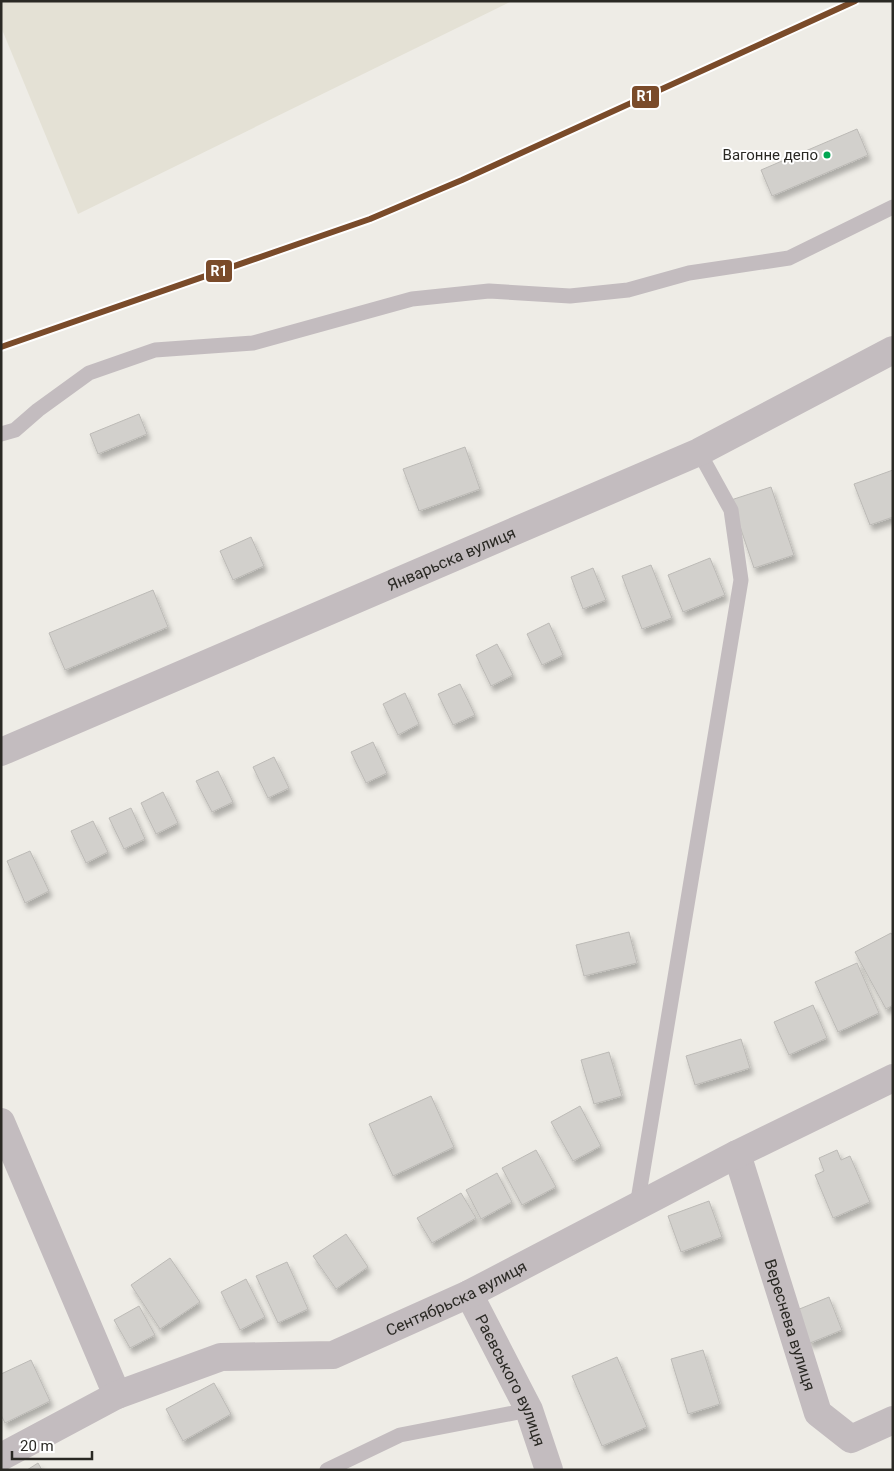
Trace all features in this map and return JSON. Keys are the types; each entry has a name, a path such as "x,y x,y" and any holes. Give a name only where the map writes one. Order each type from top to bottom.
{"street":[{"name":"Январьска вулиця","path":"1,752 699,452 893,350"},
{"name":"Сентябрьска вулиця","path":"1,1458 117,1395 221,1357 333,1355 468,1294 737,1154 893,1078"},
{"path":"1,1122 117,1395"},
{"name":"Вереснева вулиця","path":"737,1154 818,1413 851,1439 893,1420"},
{"name":"Раєвського вулиця","path":"468,1294 529,1410 548,1470"}],"lane":[{"path":"1,434 15,430 38,410 89,373 155,350 253,343 412,299 489,291 570,296 628,290 689,273 789,258 893,207"},
{"path":"637,1206 740,580 731,510 699,452"},
{"path":"327,1470 400,1435 529,1410"}],"shaded area":[{"path":"1,1 512,1 78,214 1,27"}],"building":[{"path":"857,129 868,155 772,196 761,170"},
{"path":"139,414 147,434 98,454 90,434"},
{"path":"465,447 480,489 419,511 403,469"},
{"path":"893,470 893,517 870,525 854,484"},
{"path":"771,487 794,555 754,568 731,500"},
{"path":"251,537 264,566 233,580 220,551"},
{"path":"710,558 725,595 683,612 668,575"},
{"path":"651,565 672,618 642,629 622,576"},
{"path":"593,568 606,600 583,609 571,577"},
{"path":"153,590 168,627 65,670 49,633"},
{"path":"549,623 563,655 542,665 527,634"},
{"path":"497,644 513,675 491,686 476,655"},
{"path":"460,684 475,715 453,725 438,694"},
{"path":"405,693 419,724 398,735 383,704"},
{"path":"373,742 387,773 366,783 351,752"},
{"path":"274,757 289,788 268,798 253,767"},
{"path":"218,771 233,802 212,812 196,781"},
{"path":"163,792 178,823 156,834 141,803"},
{"path":"131,808 145,839 124,849 109,818"},
{"path":"93,821 108,852 86,863 71,831"},
{"path":"30,851 49,891 25,903 7,861"},
{"path":"629,932 637,963 584,976 576,945"},
{"path":"891,933 893,936 893,1005 886,1009 855,952"},
{"path":"857,963 879,1013 838,1032 815,982"},
{"path":"813,1005 827,1038 789,1055 774,1022"},
{"path":"741,1039 750,1068 695,1085 686,1056"},
{"path":"609,1052 622,1096 594,1104 581,1060"},
{"path":"431,1096 454,1147 393,1176 369,1124"},
{"path":"580,1106 601,1146 573,1161 551,1122"},
{"path":"536,1150 556,1187 522,1205 502,1168"},
{"path":"837,1150 841,1160 850,1156 870,1202 833,1218 815,1175 824,1171 819,1158"},
{"path":"497,1173 512,1202 481,1219 466,1190"},
{"path":"461,1193 476,1218 432,1243 417,1218"},
{"path":"709,1201 722,1237 681,1252 668,1216"},
{"path":"346,1234 368,1267 336,1289 313,1256"},
{"path":"170,1258 200,1302 160,1329 131,1285"},
{"path":"287,1262 308,1309 278,1323 256,1276"},
{"path":"246,1279 265,1317 240,1330 221,1292"},
{"path":"829,1297 842,1330 810,1343 797,1310"},
{"path":"139,1306 155,1335 130,1348 114,1320"},
{"path":"703,1350 720,1404 688,1414 671,1359"},
{"path":"617,1357 647,1427 602,1446 572,1376"},
{"path":"31,1360 50,1401 5,1423 1,1415 1,1374"},
{"path":"214,1383 231,1414 183,1441 166,1409"},
{"path":"38,1463 42,1470 27,1470"}],"transit line":[{"name":"R1","path":"1,347 370,219 462,180 855,1"}],"place":[{"name":"Вагонне депо","path":"827,155"}]}
